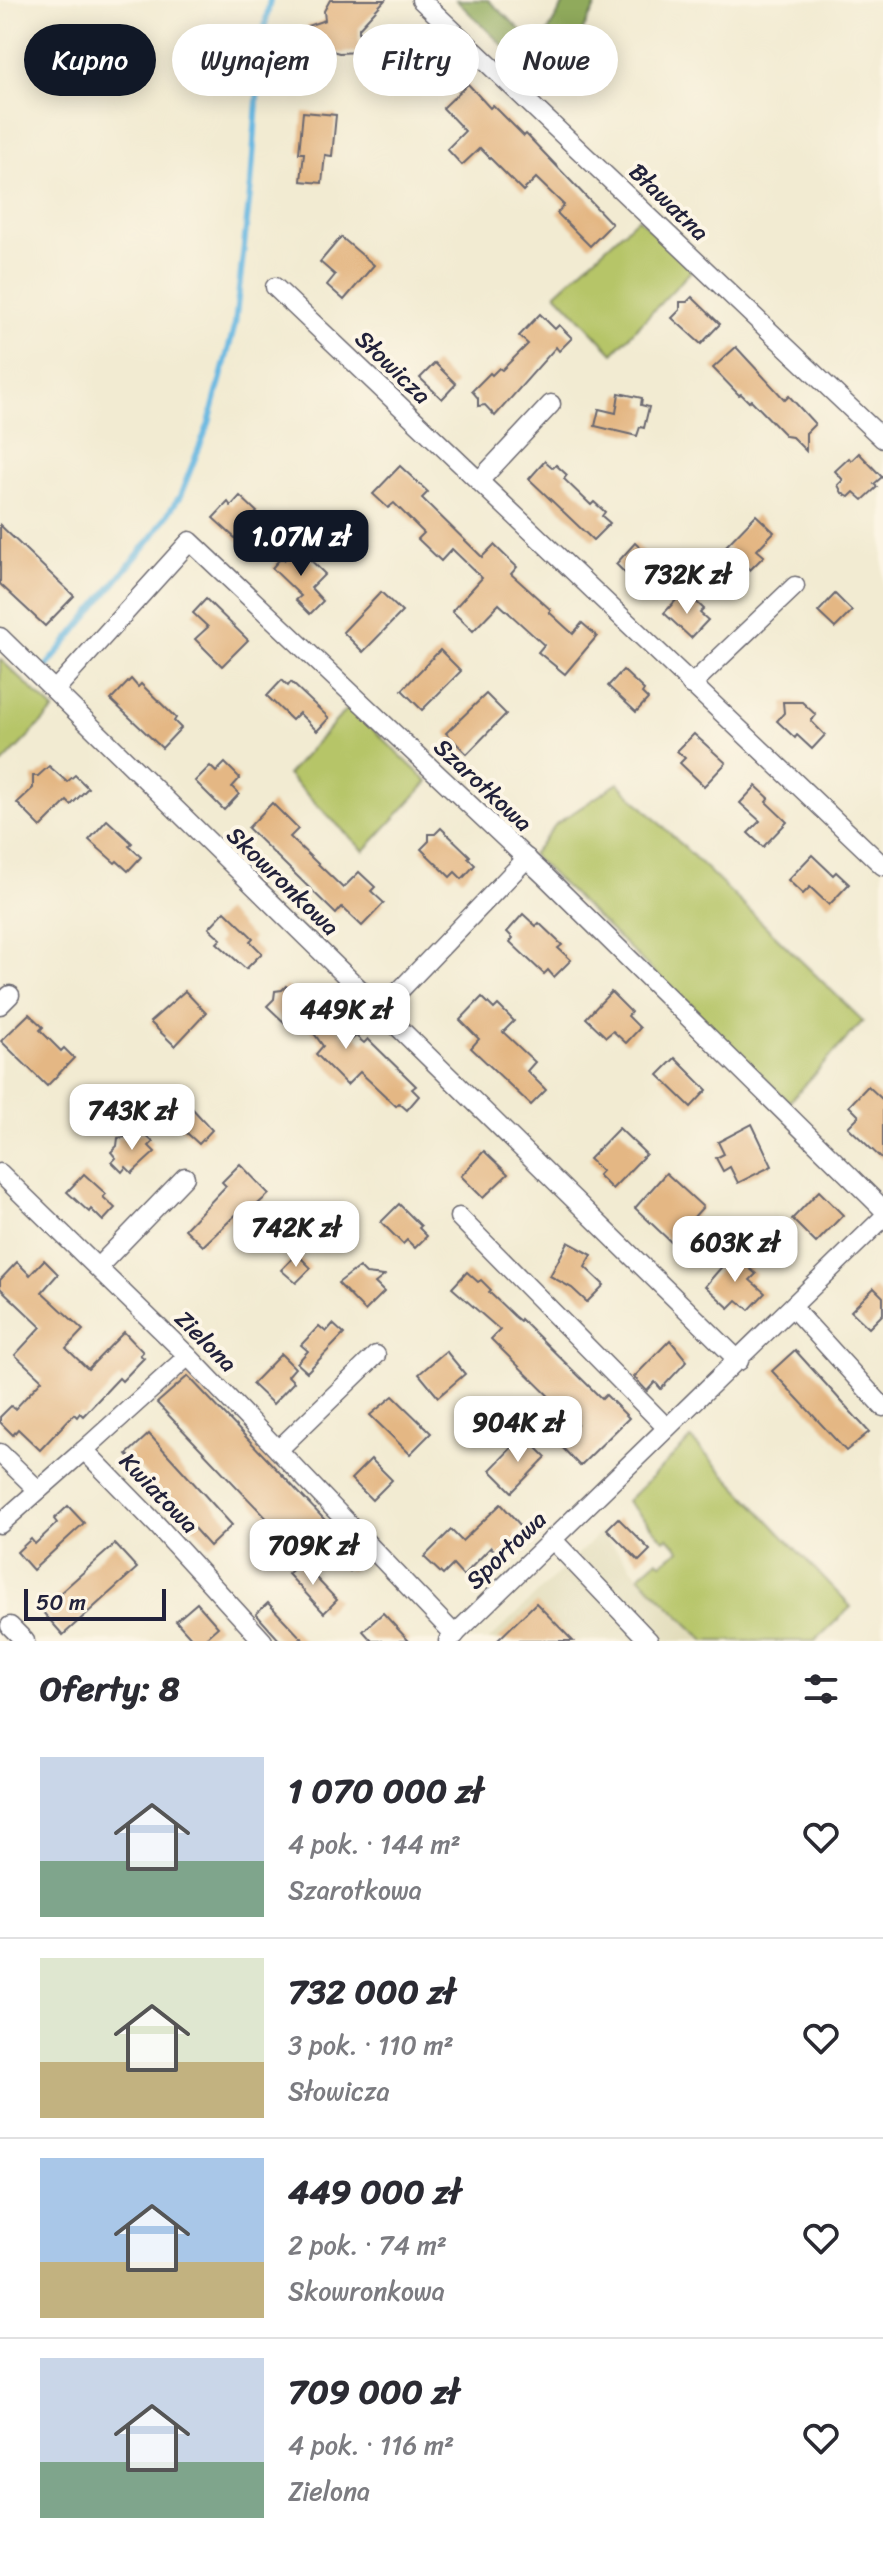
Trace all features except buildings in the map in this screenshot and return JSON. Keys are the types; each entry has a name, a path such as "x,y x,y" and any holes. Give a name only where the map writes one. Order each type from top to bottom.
{"street":[{"name":"Bławatna","path":"421,0 883,439"},
{"name":"Słowicza","path":"275,287 883,866"},
{"path":"479,481 551,404"},
{"name":"Szarotkowa","path":"55,690 190,541 527,858 883,1209"},
{"path":"691,685 795,586"},
{"name":"Skowronkowa","path":"0,637 739,1361"},
{"path":"381,1010 527,858"},
{"name":"Zielona","path":"0,1173 188,1356 451,1638"},
{"path":"98,1267 185,1177"},
{"path":"459,1217 666,1427"},
{"name":"Sportowa","path":"451,1638 883,1218"},
{"path":"793,1308 883,1407"},
{"path":"278,1450 376,1355"},
{"name":"Kwiatowa","path":"0,1524 188,1356"},
{"name":"Kwiatowa","path":"84,1450 167,1535 263,1641"},
{"path":"1,1455 38,1490"},
{"path":"552,1539 649,1641"},
{"path":"10,1626 25,1641"}],"shaded area":[{"path":"601,1532 639,1576 705,1641 488,1641"}],"green space":[{"path":"456,0 488,0 514,24 495,24 495,38"},
{"path":"566,0 599,0 586,24 552,24"},
{"path":"638,218 692,270 613,353 556,293"},
{"path":"0,659 54,710 0,766"},
{"path":"346,710 358,715 428,782 364,851 287,775"},
{"path":"618,783 863,1021 789,1102 532,855 556,824"},
{"path":"691,1439 851,1607 815,1641 705,1641 639,1576 657,1560 661,1563 680,1550 668,1537 664,1540 627,1501"}],"waterway":[{"path":"46,667 153,536 180,496 209,423 235,324 251,185 261,45 270,0"}]}
